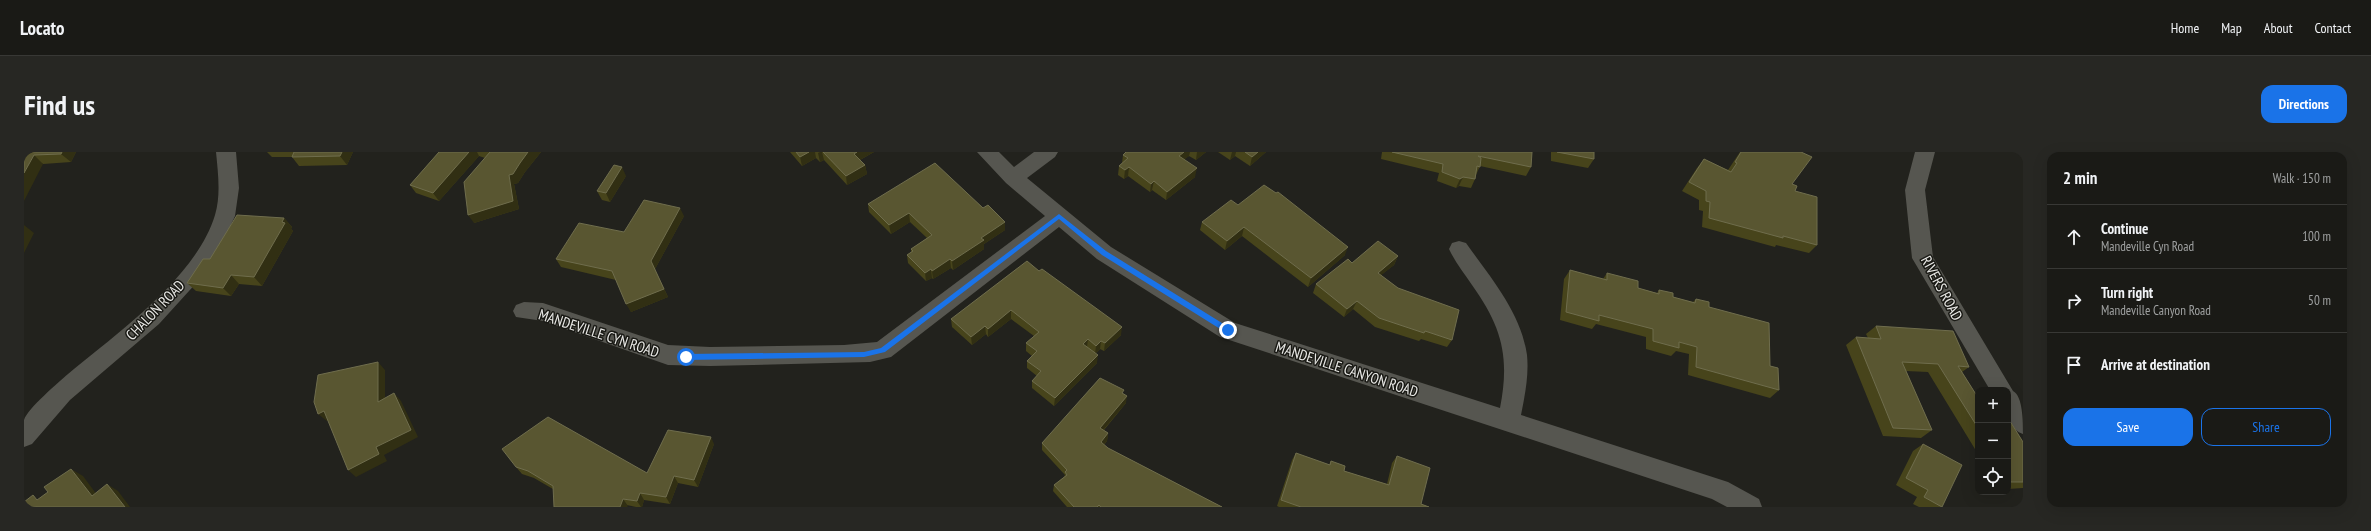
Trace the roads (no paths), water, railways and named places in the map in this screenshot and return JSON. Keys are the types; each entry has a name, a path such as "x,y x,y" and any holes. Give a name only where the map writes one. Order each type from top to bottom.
{"street":[{"name":"CHALON ROAD","path":"24,437 61,395 124,342 168,302 201,260 222,223 229,186 226,152"},
{"name":"MANDEVILLE CANYON ROAD","path":"987,152 1013,178 1104,253 1228,330 1719,490 1750,507"},
{"path":"1013,178 1048,152"},
{"name":"RIVERS ROAD","path":"1925,152 1915,190 1923,258 2000,387"},
{"name":"MANDEVILLE CYN ROAD","path":"524,311 543,312 668,355 686,357 864,354 883,350 1059,216"},
{"path":"1459,249 1503,313 1509,325 1515,347 1517,363 1509,422"},
{"path":"2011,404 2023,424"}]}
